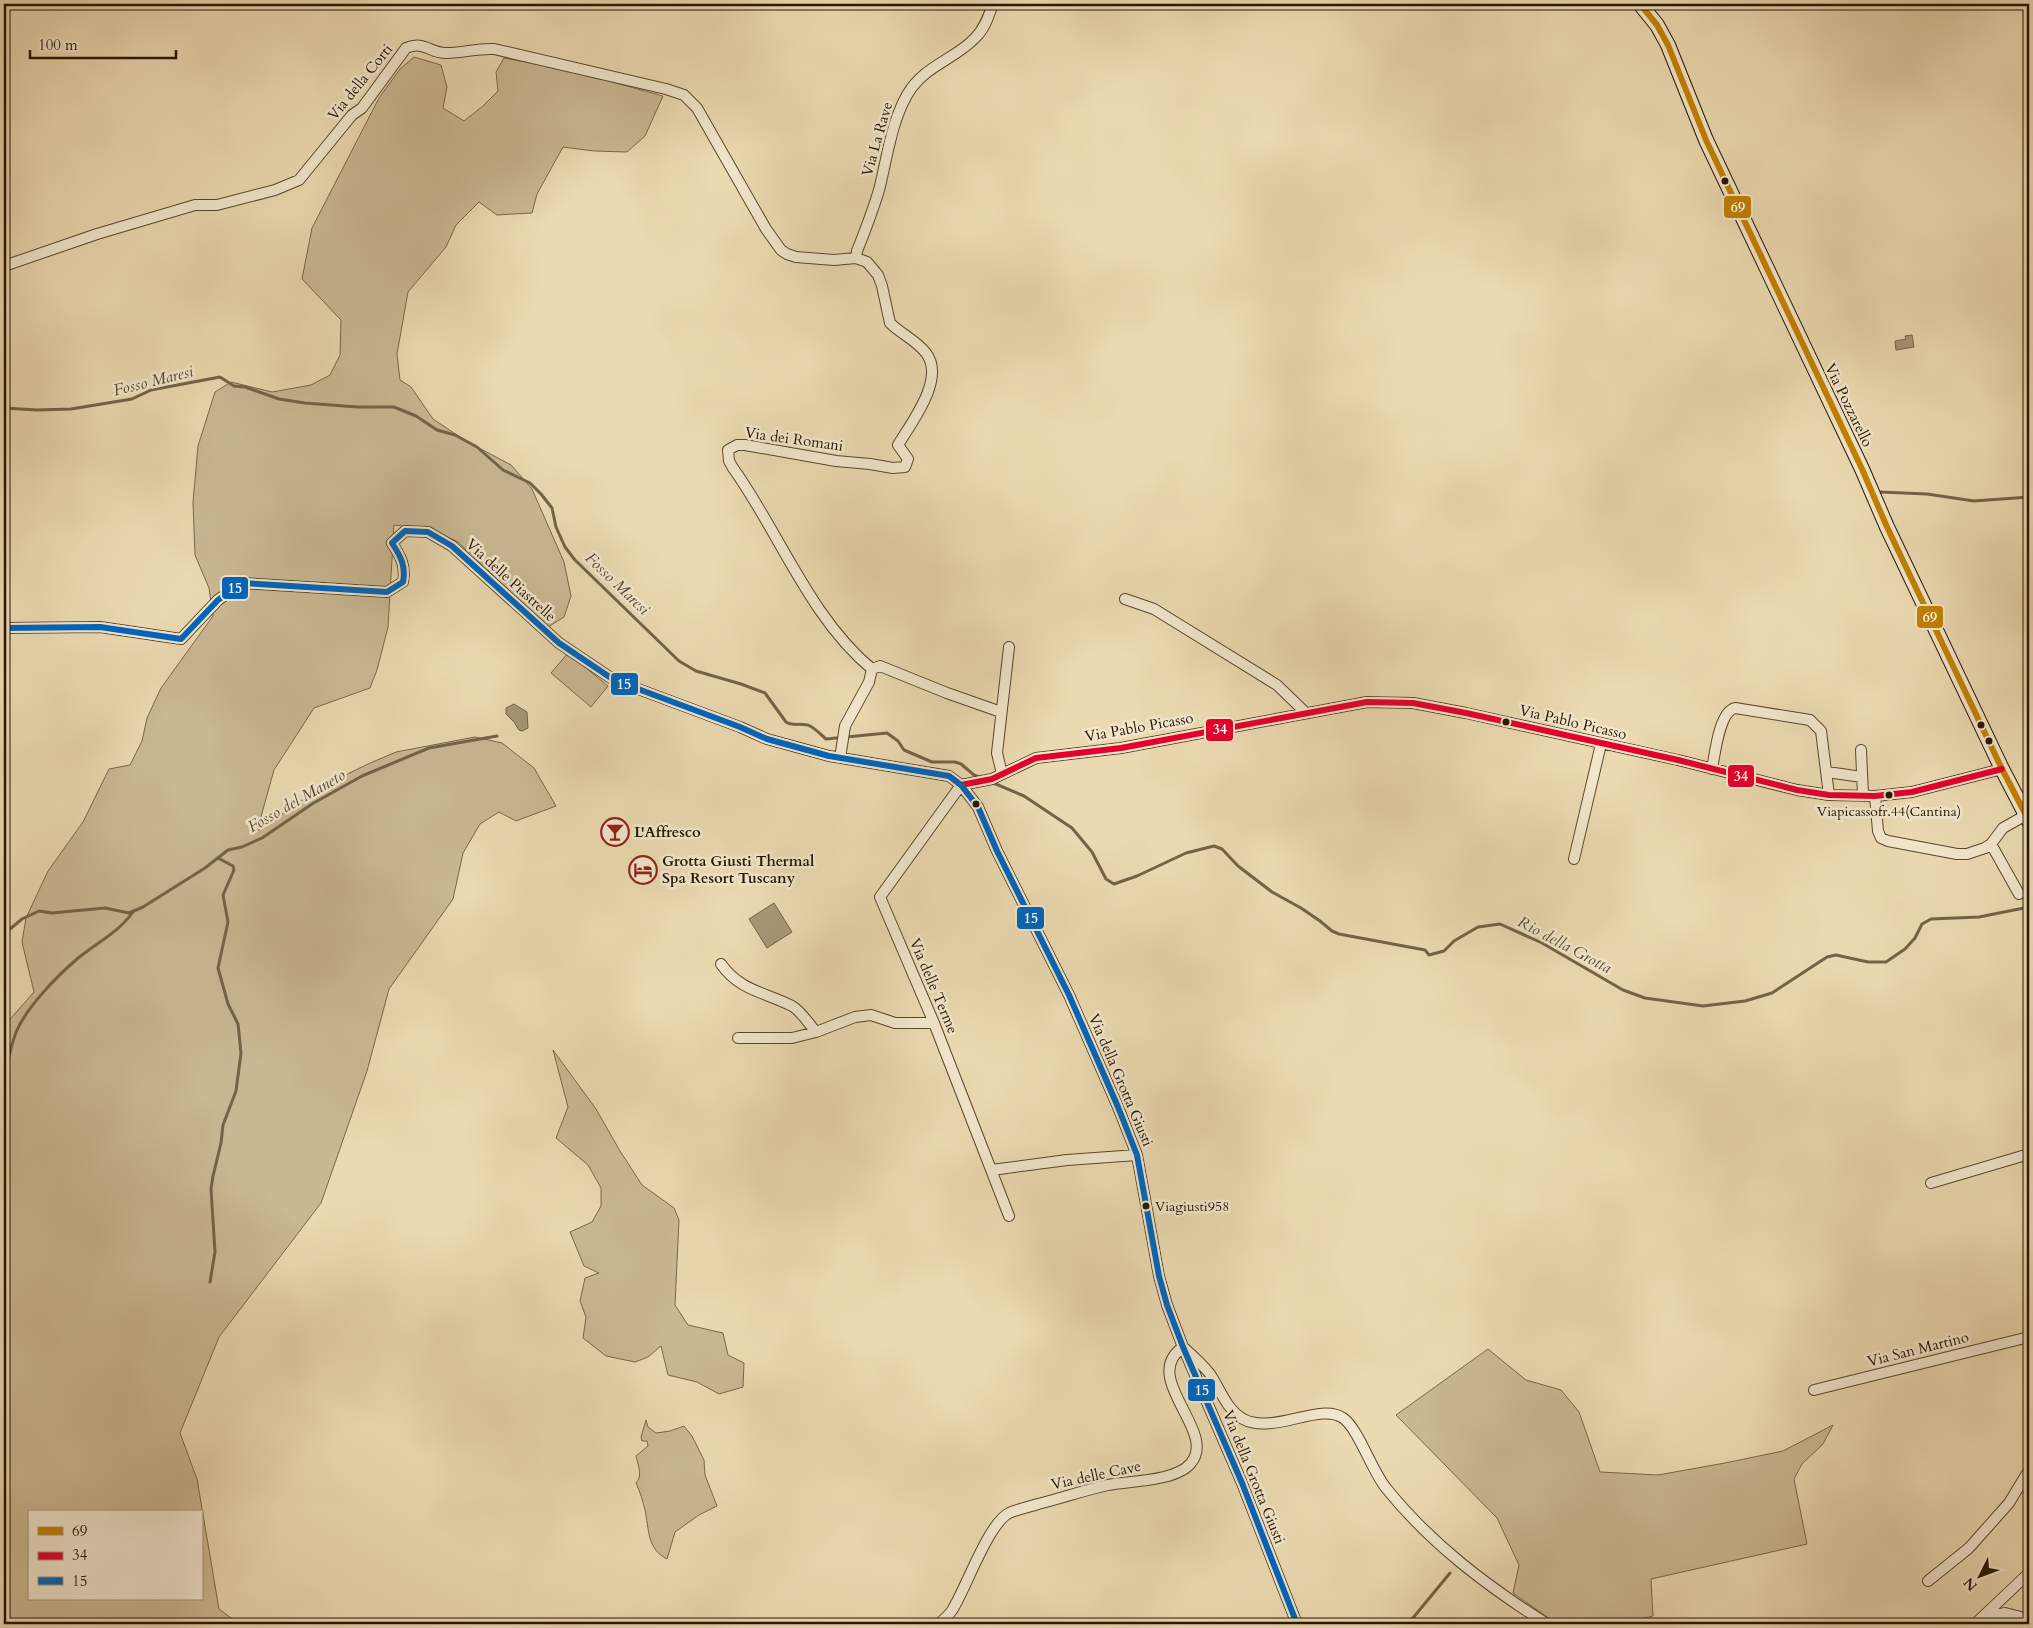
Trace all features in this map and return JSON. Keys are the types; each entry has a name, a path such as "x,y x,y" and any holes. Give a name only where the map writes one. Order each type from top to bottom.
{"street":[{"name":"Via La Rave","path":"856,258 906,95 923,74 967,46 977,36 986,23 994,4"},
{"name":"Via Pozzarello","path":"1640,4 1657,25 1668,45 1706,140 1862,469 1887,528 2002,769 2028,818"},
{"name":"Via della Corti","path":"4,266 97,234 194,205 217,205 275,190 299,180 352,115 362,108 406,48 414,44 447,53 482,48 494,49 666,89 684,95 696,108 766,229 781,250 796,257 834,260 856,258"},
{"name":"Via dei Romani","path":"856,258 866,262 878,274 890,323 914,341 929,358 931,386 912,424 898,445 906,454 907,464 901,468 893,468 745,445 731,447 728,450 728,456 733,468 814,602 859,658 872,669"},
{"name":"Via delle Piastrelle","path":"4,628 100,627 181,639 218,600 242,583 387,592 403,582 405,571 401,558 392,543 406,531 428,532 452,546 559,643 614,680 767,739 819,754"},
{"path":"1125,599 1154,609 1277,685 1306,713"},
{"path":"1002,774 997,753 1000,712 1009,647"},
{"path":"840,758 845,726 869,682 872,669 880,666 947,694 1000,712"},
{"name":"Via Pablo Picasso","path":"961,785 992,779 1036,758 1121,748 1366,702 1413,703 1712,769 1797,790 1830,795 1875,796 1912,792 2002,769"},
{"path":"1712,769 1723,718 1728,710 1735,708 1802,718 1814,722 1823,738 1830,795"},
{"path":"1574,859 1601,744"},
{"path":"1861,750 1863,795"},
{"name":"Via della Grotta Giusti","path":"819,754 949,776 961,785 978,807 996,849 1069,995 1138,1155 1159,1276 1167,1305 1242,1483 1297,1624"},
{"path":"1827,772 1862,777"},
{"name":"Via delle Terme","path":"961,785 880,897 934,1023 1009,1216"},
{"path":"1875,796 1878,831 1881,838 1957,854 1967,854 1985,848 1991,844 2003,828 2028,818"},
{"path":"1991,844 2019,894"},
{"path":"721,964 730,976 759,993 794,1006 816,1032"},
{"path":"738,1038 792,1038 816,1032 854,1016 870,1015 895,1023 934,1023"},
{"path":"1931,1183 2029,1154"},
{"path":"992,1170 1067,1160 1138,1155"},
{"name":"Via San Martino","path":"1814,1390 2029,1337"},
{"path":"1183,1346 1209,1372 1231,1409 1244,1420 1268,1424 1329,1413 1344,1419 1356,1434 1379,1479 1417,1523 1481,1580 1547,1624"},
{"name":"Via delle Cave","path":"939,1624 953,1609 996,1525 1008,1513 1107,1486 1168,1476 1189,1466 1196,1457 1198,1445 1173,1386 1170,1368 1173,1356 1183,1346"},
{"path":"1928,1581 1970,1548 2009,1503 2029,1470"},
{"path":"1978,1622 2029,1573"},
{"path":"1978,1622 2001,1613 2029,1619"}],"shaded area":[{"path":"414,57 441,65 447,87 443,108 464,121 498,91 496,72 504,58 569,70 663,96 645,136 627,152 594,151 563,147 537,194 532,213 497,215 479,202 456,225 446,247 408,292 397,354 400,380 411,387 433,419 466,441 511,465 532,489 564,562 571,596 564,617 548,627 458,542 430,529 394,525 388,627 377,670 370,688 314,708 274,770 257,831 325,785 368,764 396,752 475,737 502,743 534,768 556,806 516,821 499,812 480,824 463,853 453,899 389,989 367,1071 321,1203 219,1337 180,1433 197,1479 219,1609 239,1624 4,1624 4,1026 34,992 22,942 26,918 48,871 83,822 109,769 130,765 142,741 147,718 161,688 213,616 209,588 195,555 193,502 198,446 215,392 231,382 272,392 311,385 330,375 340,355 341,320 302,279 312,228 379,98 400,69"},
{"path":"1912,335 1914,347 1896,350 1895,341 1906,339 1905,336"},
{"path":"568,653 608,686 591,707 551,673"},
{"path":"514,704 527,712 528,728 522,731 506,714 506,708"},
{"path":"774,903 792,932 767,948 749,919"},
{"path":"553,1050 596,1109 642,1185 674,1208 679,1220 675,1305 688,1325 723,1333 728,1355 744,1363 743,1387 719,1394 697,1382 668,1375 661,1346 648,1357 635,1362 606,1356 583,1338 586,1317 580,1301 585,1278 599,1273 584,1266 570,1232 592,1222 601,1206 601,1188 588,1165 556,1138 568,1107"},
{"path":"1488,1349 1526,1380 1561,1390 1579,1412 1600,1472 1658,1475 1725,1463 1783,1451 1833,1425 1823,1444 1802,1464 1794,1479 1807,1544 1651,1579 1653,1616 1618,1624 1557,1624 1513,1593 1519,1565 1497,1518 1396,1415"},
{"path":"646,1420 648,1427 656,1433 684,1426 692,1436 704,1460 705,1475 717,1506 699,1515 675,1532 667,1559 660,1555 652,1544 645,1510 636,1483 640,1474 636,1456 648,1446 647,1441 642,1441 641,1437"}],"waterway":[{"name":"Fosso Maresi","path":"4,408 37,410 71,409 132,399 151,390 220,377 234,386 245,387 279,399 357,407 394,407 416,416 437,430 455,435 477,447 503,470 530,483 552,508 556,527 565,547 575,560 679,661 696,671 765,693 786,722 810,726 826,739 887,733 898,741 904,750 932,762 955,762 961,764 974,775 981,778"},
{"path":"1880,492 1927,494 1974,501 2029,497"},
{"name":"Fosso del Maneto","path":"4,934 22,919 39,911 52,913 105,908 129,913 143,907 205,868 228,850 242,847 262,838 312,804 362,776 429,748 497,736"},
{"name":"Rio della Grotta","path":"991,782 1024,796 1072,828 1092,852 1106,879 1114,884 1137,876 1186,853 1214,846 1222,849 1238,866 1272,892 1301,908 1339,934 1425,950 1429,955 1444,951 1454,941 1478,927 1500,924 1542,943 1623,990 1645,998 1703,1006 1745,1001 1772,993 1827,957 1836,955 1868,962 1886,962 1905,949 1915,938 1922,924 1931,919 1979,917 2029,907"},
{"name":"Fosso del Maneto","path":"210,1282 215,1252 211,1189 223,1125 236,1091 241,1053 238,1024 228,1004 218,968 228,922 223,895 234,870 233,866 218,858"},
{"path":"4,1074 17,1030 28,1011 69,966 114,932 133,912"},
{"path":"1408,1624 1450,1573"}],"transit line":[{"name":"69","path":"1640,4 1657,25 1668,45 1706,140 1862,469 1887,527 2002,769 2029,821"},
{"name":"15","path":"4,628 100,627 181,639 218,600 242,583 387,592 403,582 404,576 402,562 392,543 405,531 428,532 452,546 559,643 614,680 767,739 829,756 949,776 961,785 978,807 997,851 1069,995 1118,1107 1137,1155 1159,1276 1167,1305 1183,1347 1242,1483 1297,1624"},
{"name":"34","path":"961,785 992,779 1036,758 1121,748 1367,702 1413,703 1466,713 1678,760 1797,790 1829,795 1875,796 1912,792 2002,769"}],"place":[{"name":"Viapicassofr.44(Cantina)","path":"1889,795"},
{"name":"L'Affresco","path":"615,832"},
{"name":"Grotta Giusti Thermal Spa Resort Tuscany","path":"643,870"},
{"name":"Viagiusti958","path":"1146,1206"}]}
